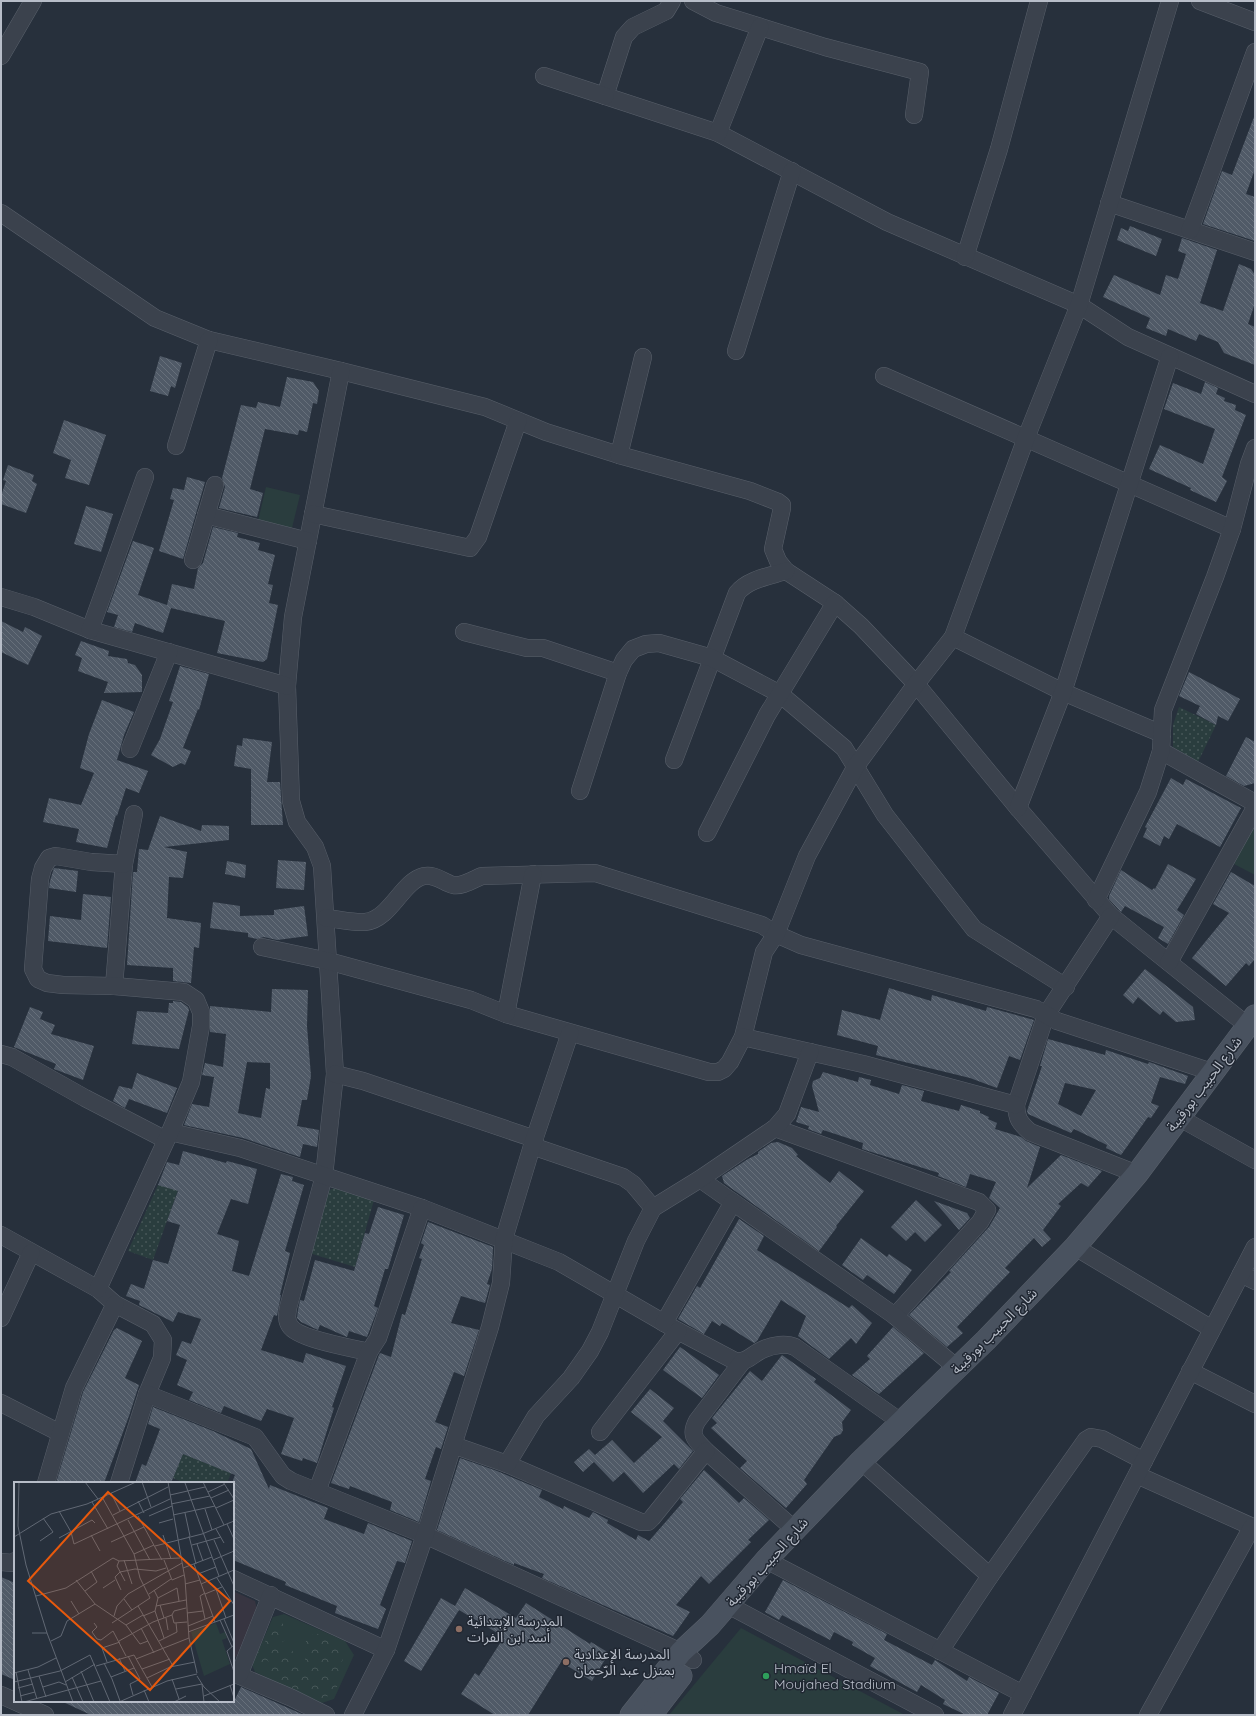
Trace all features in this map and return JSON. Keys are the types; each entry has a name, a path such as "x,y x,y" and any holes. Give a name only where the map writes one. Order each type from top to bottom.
{"street":[{"path":"1,56 33,1"},
{"path":"605,96 624,37 633,27 666,11 672,1"},
{"path":"692,1 716,13 824,47 920,72 914,115"},
{"path":"965,256 999,149 1039,1"},
{"path":"262,947 328,961 471,1000 506,1014 709,1072 718,1072 724,1069 730,1062 743,1037 764,952 776,934 807,856 856,766 916,684 953,637 1026,438 1078,305 1170,1"},
{"path":"1200,1 1255,21"},
{"path":"718,132 760,27"},
{"path":"1190,230 1255,52"},
{"path":"544,76 718,132 887,222 1078,305 1128,337 1255,394"},
{"path":"736,351 792,172"},
{"path":"1109,203 1255,252"},
{"path":"1,213 156,318 209,340 485,407 546,432 619,455 750,491 778,502 782,505 782,508 773,549 778,561 786,571 835,603 861,626 916,684 1018,808 1110,916 1169,962 1251,1021"},
{"path":"176,446 209,340"},
{"path":"1018,808 1063,692 1170,356"},
{"path":"619,455 643,357"},
{"path":"341,371 293,617 287,686 291,801 297,822 315,847 322,866 335,1074 324,1176 288,1308 287,1318 290,1326 301,1335 369,1352"},
{"path":"884,376 1129,482 1232,529"},
{"path":"313,514 470,548 478,537 518,421"},
{"path":"1096,900 1148,792 1161,751 1163,710 1215,577 1232,529 1249,464 1255,448"},
{"path":"90,630 145,477"},
{"path":"193,560 215,485"},
{"path":"206,515 308,541"},
{"path":"674,760 737,593 749,583 786,571"},
{"path":"1,597 34,607 90,630 287,686"},
{"path":"706,833 767,715 835,603"},
{"path":"464,632 527,648 543,648 618,673"},
{"path":"953,637 1063,692 1162,734"},
{"path":"580,791 618,673 624,660 633,649 646,644 659,643 712,658 780,694 844,748 885,815 974,929 1066,987"},
{"path":"130,749 169,652"},
{"path":"1161,751 1255,803"},
{"path":"1169,962 1255,808"},
{"path":"114,986 124,864 134,814"},
{"path":"98,1289 191,1082 201,1026 201,1012 196,1000 184,992 114,986 47,984 38,979 33,969 40,879 43,868 49,858 56,856 92,862 124,864"},
{"path":"326,918 365,922 379,918 416,879 424,876 434,876 454,885 482,876 595,873 762,925 776,934 801,945 1036,1010 1057,1021 1212,1072"},
{"path":"506,1014 533,874"},
{"path":"1110,916 1066,987 1046,1015 1016,1105 1017,1116 1020,1123 1030,1132 1136,1174"},
{"name":"شارع الحبيب بورقيبة","path":"687,1656 710,1625 766,1560 861,1461 957,1368 1075,1247 1136,1174 1251,1021"},
{"path":"353,1715 386,1650 425,1535 490,1327 501,1283 504,1239 570,1033"},
{"path":"743,1037 927,1080 1016,1105"},
{"path":"506,1464 536,1416 571,1378 586,1357 600,1332 636,1241 653,1208 700,1179 775,1128 787,1114 810,1052"},
{"path":"1,1054 12,1057 85,1098 168,1136 240,1148 422,1208 504,1239 559,1262 615,1293 671,1327 735,1361 742,1362"},
{"path":"335,1074 363,1082 534,1142 623,1177 633,1184 653,1208"},
{"path":"1178,1117 1255,1160"},
{"path":"775,1128 978,1202 987,1210 980,1222 895,1316"},
{"path":"700,1179 895,1316 957,1368"},
{"path":"600,1432 671,1327 733,1202"},
{"path":"317,1492 369,1352 378,1338 422,1208"},
{"path":"1,1235 98,1289 115,1304 153,1324 163,1340 162,1358 147,1394 119,1482"},
{"path":"1075,1247 1212,1329"},
{"path":"1012,1715 1212,1329 1248,1277 1255,1247"},
{"path":"1,1318 31,1253"},
{"path":"46,1482 74,1388 115,1304"},
{"path":"795,1530 695,1440 693,1428 742,1362 763,1349 789,1344 795,1346 901,1422"},
{"path":"1190,1371 1255,1404"},
{"path":"147,1394 256,1437 283,1476 317,1492 425,1535 687,1656"},
{"path":"1,1404 60,1433"},
{"path":"940,1651 990,1576 1086,1440 1091,1437 1102,1439 1140,1468 1254,1528 1148,1715"},
{"path":"453,1445 506,1464 641,1522 648,1522 652,1518 706,1450"},
{"path":"861,1461 990,1576"},
{"path":"766,1560 1022,1694"},
{"path":"1,1562 14,1562"},
{"path":"234,1579 271,1595 386,1650"},
{"path":"271,1595 236,1674 292,1698 326,1715"},
{"path":"728,1605 935,1715"},
{"path":"631,1715 687,1656"},
{"path":"651,1715 687,1656"},
{"path":"1,1695 14,1700"},
{"path":"21,1702 43,1710"}],"shaded area":[{"path":"234,1591 255,1601 257,1609 237,1656 234,1658"}],"green space":[{"path":"266,487 300,495 292,528 258,521"},
{"path":"1179,707 1216,725 1198,762 1173,747 1173,725"},
{"path":"1255,825 1255,875 1234,864"},
{"path":"158,1185 178,1190 153,1260 128,1251"},
{"path":"334,1188 374,1200 355,1267 309,1253 325,1192"},
{"path":"183,1454 231,1473 227,1482 182,1482 173,1478"},
{"path":"284,1614 345,1641 354,1655 334,1699 322,1703 255,1672 252,1665 273,1617"},
{"path":"282,1622 286,1631 286,1639 280,1644 291,1649 302,1665 305,1660 306,1640 315,1633 325,1637 340,1647 343,1659 339,1669 339,1684 332,1694 322,1699 287,1685 275,1677 270,1671 271,1665 267,1660 257,1667 252,1657 256,1649 265,1642 273,1623"},
{"name":"Hmaïd El Moujahed Stadium","path":"741,1628 905,1715 669,1715"}],"building":[{"path":"1254,117 1255,169 1246,194 1255,197 1255,241 1203,224 1222,171 1232,175"},
{"path":"1130,226 1162,239 1156,256 1117,240 1121,228 1128,231"},
{"path":"1182,238 1217,250 1200,303 1223,311 1239,264 1251,269 1255,275 1255,303 1248,324 1255,327 1255,365 1224,353 1218,342 1199,334 1196,341 1168,329 1166,336 1146,328 1150,318 1103,297 1114,275 1160,295 1166,275 1178,279 1186,254 1178,251"},
{"path":"160,356 182,363 175,388 171,386 168,396 150,391"},
{"path":"287,377 313,382 319,391 317,404 313,403 307,432 299,430 298,435 265,429 250,489 263,493 257,517 219,508 225,487 222,478 241,405 256,408 258,402 280,407"},
{"path":"1205,382 1218,388 1216,394 1225,398 1224,401 1236,405 1235,410 1246,415 1222,477 1227,481 1216,502 1190,490 1191,488 1149,469 1160,445 1203,464 1215,429 1164,409 1173,383 1201,394"},
{"path":"64,420 106,435 89,485 65,478 71,460 53,453"},
{"path":"8,465 34,475 32,481 37,484 26,513 1,504 1,496 6,481 3,480"},
{"path":"187,477 205,482 183,559 159,551 174,500 170,499 173,488 184,490"},
{"path":"86,506 113,514 101,552 74,544"},
{"path":"213,527 238,533 237,537 260,543 258,550 275,555 268,584 273,585 269,603 278,605 267,659 263,662 217,653 225,621 171,608 163,633 135,623 132,632 114,627 118,615 107,612 133,541 154,548 138,595 167,605 172,584 194,589 198,568 203,563"},
{"path":"1,621 23,632 25,627 42,636 28,665 1,652"},
{"path":"81,641 109,651 108,656 127,659 128,663 135,665 142,675 142,692 104,693 108,682 78,671 82,658 75,655"},
{"path":"180,666 209,674 199,710 198,709 183,748 191,751 185,765 181,763 173,767 151,755 160,739 173,702 169,701"},
{"path":"1189,672 1240,699 1228,721 1218,716 1216,725 1196,714 1200,706 1179,696"},
{"path":"102,700 134,712 124,735 117,760 148,771 139,793 126,788 117,816 116,815 107,848 76,842 79,829 43,822 49,798 81,805 94,773 80,768 89,734"},
{"path":"1246,737 1255,742 1255,783 1244,786 1226,776"},
{"path":"243,738 272,742 267,782 280,782 283,825 251,825 251,769 234,766 237,745 242,746"},
{"path":"1171,778 1183,785 1186,779 1241,808 1220,847 1177,824 1169,839 1164,836 1160,846 1143,837 1147,828 1145,827"},
{"path":"160,816 201,831 202,825 229,826 229,840 164,847 187,852 183,878 169,877 167,918 201,923 199,948 194,947 191,983 173,981 173,968 127,965 133,872 137,872 139,849 148,850"},
{"path":"278,860 306,862 304,890 276,888"},
{"path":"227,861 246,865 245,878 225,874"},
{"path":"1168,864 1196,879 1177,910 1184,915 1168,944 1158,938 1164,927 1125,906 1121,912 1109,899 1109,896 1121,870 1152,890 1154,888 1155,889"},
{"path":"54,868 78,871 76,892 49,888"},
{"path":"1231,872 1255,886 1255,959 1249,966 1246,963 1226,986 1192,958 1229,913 1213,904"},
{"path":"83,894 111,897 107,948 48,941 50,916 81,920"},
{"path":"213,902 240,906 240,916 274,915 274,910 304,906 308,936 277,940 264,937 257,939 248,937 248,933 210,928"},
{"path":"1145,969 1193,1007 1195,1020 1176,1022 1163,1011 1160,1015 1138,997 1133,1004 1123,995"},
{"path":"889,988 931,1001 932,995 986,1011 987,1007 1034,1020 1020,1060 1009,1056 997,1088 970,1078 876,1055 878,1046 837,1035 842,1010 880,1020"},
{"path":"272,989 308,990 307,1026 311,1076 307,1100 302,1100 297,1126 319,1130 317,1147 303,1144 300,1157 243,1138 184,1125 192,1104 209,1107 214,1077 202,1075 205,1063 223,1067 226,1034 210,1032 210,1006 271,1012","holes":["247,1062 270,1063 270,1089 266,1088 261,1118 238,1113"]},
{"path":"173,1001 181,1002 188,1007 189,1010 179,1049 132,1044 137,1011 168,1013 169,1003 173,1003"},
{"path":"30,1007 43,1012 40,1019 55,1025 51,1034 94,1046 83,1080 54,1069 56,1064 14,1047"},
{"path":"1048,1039 1105,1055 1106,1050 1148,1064 1149,1062 1188,1076 1185,1084 1160,1077 1151,1103 1159,1106 1151,1118 1148,1117 1121,1155 1106,1148 1107,1145 1074,1129 1071,1133 1028,1114 1027,1111 1042,1066 1040,1066","holes":["1065,1083 1096,1090 1081,1116 1058,1104"]},
{"path":"823,1072 858,1082 859,1077 871,1080 870,1085 899,1094 902,1085 924,1091 921,1101 959,1111 961,1105 980,1111 980,1113 989,1117 988,1119 997,1123 995,1129 1021,1137 1026,1141 1040,1147 1027,1188 1061,1155 1102,1171 1088,1187 1081,1183 1058,1204 1061,1206 1043,1230 1051,1239 1042,1247 1034,1238 1005,1268 1010,1272 957,1327 963,1333 947,1347 909,1315 951,1272 949,1271 989,1227 1000,1208 989,1198 996,1182 970,1174 966,1187 938,1176 939,1173 862,1149 863,1143 823,1130 821,1134 808,1129 809,1126 796,1122 801,1107 819,1112 812,1086 813,1081 820,1078"},
{"path":"137,1073 177,1088 167,1113 129,1099 125,1108 113,1101 119,1086 132,1089"},
{"path":"778,1142 792,1148 798,1155 796,1156 830,1183 839,1171 864,1191 836,1226 837,1227 819,1251 724,1183 722,1176 758,1154 758,1152 771,1143"},
{"path":"183,1151 226,1163 227,1161 257,1169 248,1204 231,1199 217,1234 239,1241 232,1271 249,1276 281,1174 293,1177 292,1181 304,1185 285,1251 290,1253 280,1295 277,1316 274,1315 261,1350 303,1363 306,1353 346,1366 332,1407 334,1408 317,1463 303,1458 302,1461 281,1454 294,1418 267,1409 261,1421 224,1406 221,1413 189,1400 193,1392 177,1385 187,1360 176,1355 182,1341 191,1344 201,1319 178,1312 173,1322 139,1305 140,1301 126,1296 131,1284 144,1289 153,1260 168,1264 180,1225 167,1221 178,1191 158,1185 167,1162 179,1165"},
{"path":"916,1200 942,1225 925,1242 915,1232 906,1241 891,1227"},
{"path":"934,1201 967,1213 970,1218 959,1230"},
{"path":"378,1207 404,1215 388,1269 385,1269 374,1306 378,1308 367,1337 349,1331 347,1337 320,1325 318,1330 301,1322 297,1318 300,1300 304,1301 315,1260 354,1271 365,1233 369,1234"},
{"path":"739,1219 764,1236 757,1250 849,1308 852,1305 872,1323 856,1344 851,1338 829,1359 798,1336 806,1316 781,1300 757,1341 754,1343 722,1323 720,1326 712,1321 704,1334 678,1319 697,1286 700,1288"},
{"path":"428,1222 493,1247 492,1269 487,1284 490,1285 485,1303 461,1296 451,1323 479,1330 464,1376 454,1372 435,1422 448,1427 441,1449 436,1447 425,1479 431,1481 419,1522 390,1510 392,1502 350,1486 349,1489 331,1483 379,1355 380,1353 391,1357 402,1314 405,1315 422,1259 419,1258 424,1245 421,1243"},
{"path":"861,1238 887,1257 889,1254 912,1270 894,1294 867,1275 863,1280 842,1265"},
{"path":"893,1327 924,1353 879,1394 852,1375 870,1359 867,1356"},
{"path":"117,1328 142,1341 125,1378 139,1385 104,1482 56,1482 83,1392 114,1330"},
{"path":"680,1347 719,1375 702,1398 663,1370"},
{"path":"782,1355 816,1379 814,1382 851,1410 842,1422 843,1430 841,1434 834,1437 804,1480 807,1484 786,1508 740,1468 747,1461 711,1428 717,1423 712,1418 750,1371 762,1381"},
{"path":"650,1389 674,1408 663,1421 693,1451 679,1469 674,1464 643,1493 624,1472 613,1482 594,1462 583,1472 574,1462 589,1449 595,1455 612,1440 634,1463 662,1437 631,1412"},
{"path":"153,1407 213,1431 251,1449 269,1489 270,1485 328,1508 324,1519 364,1534 368,1523 412,1541 405,1563 397,1561 380,1605 386,1609 378,1629 335,1613 337,1606 285,1585 286,1582 234,1560 233,1480 235,1475 183,1454 171,1482 135,1482 142,1464 146,1466 160,1429 148,1424"},
{"path":"460,1458 497,1471 542,1490 539,1497 563,1509 564,1506 589,1518 593,1512 608,1520 607,1523 636,1540 638,1535 649,1541 683,1502 680,1499 704,1470 739,1503 744,1498 769,1520 748,1540 751,1542 709,1584 701,1576 676,1605 690,1612 673,1636 542,1578 544,1574 514,1563 514,1565 437,1530"},
{"path":"1,1577 14,1583 14,1680 1,1674"},
{"path":"783,1580 887,1634 884,1640 932,1665 935,1660 967,1681 969,1677 999,1693 987,1715 966,1715 943,1704 945,1700 921,1685 917,1692 870,1666 875,1658 852,1645 853,1642 834,1632 830,1640 782,1615 779,1620 765,1612"},
{"path":"465,1588 516,1618 526,1603 590,1644 591,1642 609,1653 592,1681 561,1662 528,1715 495,1715 461,1694 475,1673 479,1676 504,1637 459,1610 421,1671 404,1661 441,1598 455,1606"},
{"path":"241,1687 304,1715 91,1715 63,1702 234,1702"}],"place":[{"name":"المدرسة الإبتدائية أسد ابن الفرات","path":"459,1629"},
{"name":"المدرسة الإعدادية بمنزل عبد الرّحمان","path":"566,1662"},
{"name":"Hmaïd El Moujahed Stadium","path":"766,1676"}]}
